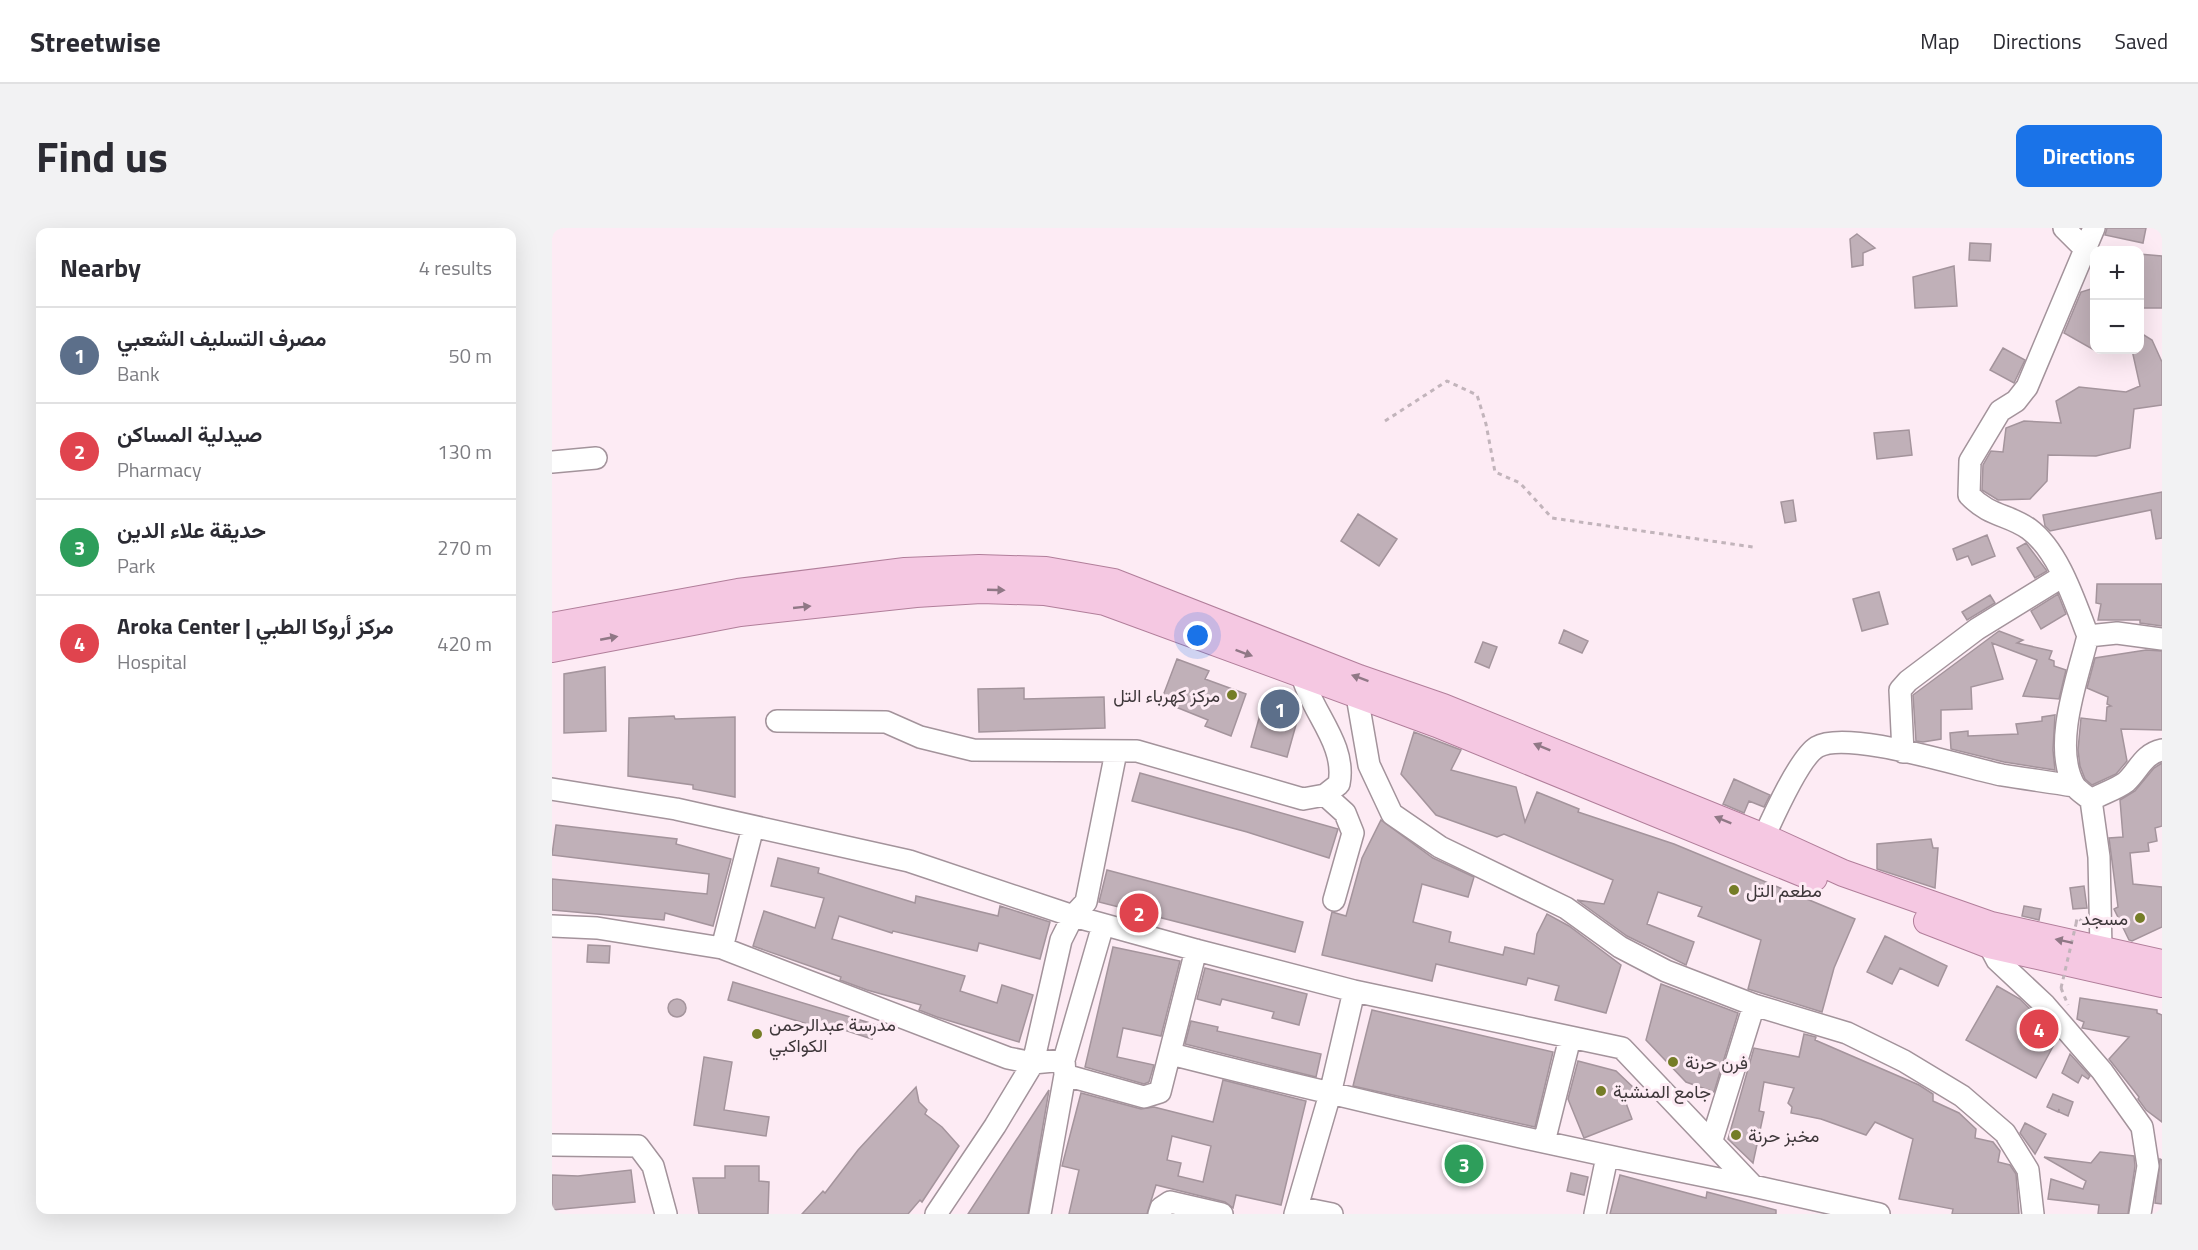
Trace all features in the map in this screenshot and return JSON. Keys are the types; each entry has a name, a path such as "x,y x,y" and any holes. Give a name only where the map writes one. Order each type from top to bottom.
{"main road":[{"path":"552,626 738,592 905,571 979,568 1046,570 1114,582 1359,678 1443,707 1764,837 1843,873 1981,922 2162,963"},
{"path":"552,649 740,613 916,594 992,590 1044,592 1105,602 1437,724 1839,889 1989,945 2162,984"}],"street":[{"path":"2064,228 2085,249"},
{"path":"2074,786 2067,764 2065,733 2088,636 2056,561 2031,530 1983,509 1969,495 1970,461 2001,411 2016,401 2027,387 2046,336 2094,228"},
{"path":"552,462 596,458"},
{"path":"1904,752 1900,690 1908,681 1977,629 2063,576"},
{"path":"2088,636 2117,633 2162,639"},
{"path":"777,722 886,722 920,737 973,750 1116,752 1137,750 1303,799 1325,795 1339,784 1342,770 1337,749 1307,693 1302,675"},
{"path":"1357,696 1369,765 1392,814 1440,847 1566,908 1620,947 1666,971 1754,1005 1847,1034 1904,1061 1962,1096 2005,1133 2028,1170 2033,1214"},
{"path":"1764,837 1790,783 1817,747 1835,742 1904,752 2001,775 2074,786 2091,800 2099,857 2101,949"},
{"path":"2091,800 2126,782 2136,766 2154,752 2162,750"},
{"path":"936,1214 995,1126 1033,1063 1061,940 1073,916 1086,902 1116,752"},
{"path":"552,789 676,809 909,861 1103,926 1354,991 1622,1048 1712,1140 1753,1186"},
{"path":"1325,795 1345,813 1353,833 1334,900"},
{"path":"722,948 753,827"},
{"path":"552,926 597,928 722,948 1008,1058 1064,1068 1144,1097 1160,1092 1196,950"},
{"path":"1040,1214 1064,1068 1103,926"},
{"path":"1989,945 1997,960 2045,1005 2152,1129 2140,1214"},
{"path":"1332,1214 1296,1210 1330,1094 1354,991"},
{"path":"1712,1140 1754,1005"},
{"path":"1544,1142 1570,1038"},
{"path":"1171,1054 1330,1094 1607,1157 1753,1186 1825,1208 1879,1214"},
{"path":"552,1145 638,1146 653,1166 666,1214"},
{"path":"1595,1214 1607,1157"},
{"path":"1159,1214 1161,1208 1170,1202 1222,1214"}],"path":[{"path":"1385,421 1447,381 1477,395 1486,424 1495,472 1520,483 1552,518 1753,547"},
{"path":"2061,988 2076,924"}],"building":[{"path":"2107,228 2146,228 2143,243 2105,235"},
{"path":"1857,234 1875,248 1863,253 1863,265 1852,267 1850,239"},
{"path":"1970,243 1991,244 1990,261 1969,260"},
{"path":"2144,254 2162,256 2162,308 2144,308"},
{"path":"1954,266 1957,306 1915,308 1913,277"},
{"path":"2090,289 2090,348 2064,333 2081,292"},
{"path":"2144,335 2152,340 2162,362 2162,405 2134,409 2130,448 2096,456 2048,455 2047,481 2030,499 1998,500 1982,490 1983,465 1991,451 2003,452 2006,428 2024,421 2061,423 2056,401 2079,387 2126,392 2140,386 2133,354 2144,354"},
{"path":"2003,348 2025,360 2014,383 1990,370"},
{"path":"1909,430 1912,455 1877,459 1874,433"},
{"path":"2162,492 2162,538 2156,539 2151,510 2050,531 2045,526 2043,515"},
{"path":"1793,500 1796,521 1785,523 1781,502"},
{"path":"1358,514 1397,539 1379,566 1341,541"},
{"path":"1987,535 1995,556 1972,565 1968,556 1957,560 1953,549"},
{"path":"2026,543 2047,571 2035,578 2017,548"},
{"path":"2097,584 2162,584 2162,626 2140,623 2140,620 2098,620 2101,604 2096,603"},
{"path":"1879,592 1888,624 1862,631 1853,599"},
{"path":"2058,594 2066,614 2041,629 2031,611"},
{"path":"1990,595 1995,603 1967,620 1962,612"},
{"path":"1564,630 1588,641 1582,653 1559,643"},
{"path":"1999,631 2023,640 2017,643 2052,651 2049,659 2054,661 2054,666 2066,670 2059,699 2023,696 2037,660 1992,643 2003,679 1971,687 1972,709 1941,710 1941,739 1916,741 1913,695"},
{"path":"1483,642 1497,647 1489,668 1475,662"},
{"path":"2146,650 2162,651 2162,730 2121,729 2127,761 2116,774 2092,785 2085,779 2080,766 2078,750 2081,718 2106,721 2107,707 2111,706 2107,704 2108,697 2087,688 2095,658"},
{"path":"1177,659 1209,671 1205,679 1246,694 1231,736 1205,726 1208,720 1161,701"},
{"path":"605,667 606,731 564,733 564,674"},
{"path":"1024,688 1024,699 1104,697 1105,728 979,732 978,689"},
{"path":"1265,697 1301,707 1287,757 1251,747"},
{"path":"2055,715 2053,750 2055,770 2004,762 1951,749 1950,733 1968,731 1968,736 2018,734 2016,724 2042,721 2042,717"},
{"path":"674,716 675,719 735,717 735,797 693,789 693,785 628,776 629,718"},
{"path":"1414,732 1461,750 1451,770 1516,787 1525,822 1537,792 1579,809 1578,812 1674,844 1855,919 1834,968 1822,1012 1748,989 1761,940 1698,916 1702,907 1658,892 1647,924 1694,942 1686,965 1627,936 1577,900 1604,904 1613,880 1504,834 1497,837 1436,815 1401,774"},
{"path":"2162,763 2162,826 2155,828 2157,841 2148,843 2149,851 2130,853 2133,884 2162,887 2162,927 2132,941 2129,940 2114,909 2118,907 2109,838 2123,837 2120,800 2135,791 2154,768"},
{"path":"1140,773 1338,829 1329,858 1247,832 1132,801"},
{"path":"1734,779 1770,795 1764,807 1749,801 1744,813 1723,804"},
{"path":"1381,820 1433,858 1474,877 1468,897 1422,884 1413,922 1451,932 1449,942 1503,955 1505,947 1534,954 1537,934 1547,914 1569,926 1621,965 1606,1013 1555,1000 1559,986 1528,978 1526,985 1436,964 1432,981 1322,955 1332,912 1346,916 1362,858"},
{"path":"556,825 677,839 676,844 731,859 713,926 665,913 664,920 552,910 552,879 707,894 709,874 552,855"},
{"path":"1931,839 1933,848 1938,848 1935,888 1877,869 1877,844"},
{"path":"778,858 819,868 818,873 915,903 916,896 998,916 1000,906 1050,922 1040,959 979,943 977,951 893,931 892,933 839,916 832,939 965,976 960,991 997,1003 1002,985 1033,995 1019,1042 937,1017 919,1010 921,1005 867,990 840,980 841,977 753,946 764,911 815,928 824,898 771,886"},
{"path":"1107,870 1303,922 1295,952 1099,902"},
{"path":"2084,886 2087,908 2073,909 2070,888"},
{"path":"2024,906 2041,909 2039,920 2022,916"},
{"path":"1885,936 1947,966 1938,986 1900,968 1892,984 1867,972"},
{"path":"588,945 610,946 609,963 587,962"},
{"path":"1113,947 1180,961 1161,1036 1123,1028 1117,1057 1154,1065 1149,1082 1144,1084 1085,1067"},
{"path":"1205,968 1307,994 1299,1025 1272,1018 1274,1012 1222,999 1220,1005 1197,999"},
{"path":"733,982 877,1025 872,1039 835,1027 834,1032 728,1000"},
{"path":"1661,984 1738,1013 1714,1092 1686,1082 1646,1040"},
{"path":"1997,986 2020,999 2044,1023 2038,1022 2057,1039 2036,1078 1966,1040"},
{"path":"2080,998 2157,1010 2157,1013 2162,1015 2162,1122 2146,1110 2138,1099 2139,1097 2109,1059 2129,1037 2082,1028 2084,1022 2077,1019"},
{"path":"677,999 683,1002 686,1008 683,1014 677,1017 671,1014 668,1008 671,1002"},
{"path":"1372,1010 1553,1052 1535,1127 1353,1086"},
{"path":"1191,1021 1218,1027 1217,1031 1321,1054 1316,1077 1185,1044"},
{"path":"1804,1034 1816,1037 1815,1040 1919,1085 1933,1094 1933,1101 1959,1113 1976,1129 1975,1138 1993,1142 2000,1151 1998,1162 2010,1165 2016,1174 2019,1214 1952,1214 1953,1209 1899,1199 1913,1139 1875,1122 1866,1135 1821,1119 1791,1113 1792,1107 1788,1103 1794,1088 1764,1082 1759,1111 1764,1112 1753,1163 1728,1139 1754,1048 1799,1057"},
{"path":"2070,1054 2090,1076 2088,1079 2082,1075 2078,1083 2062,1073"},
{"path":"704,1057 732,1062 724,1110 769,1117 766,1136 694,1125"},
{"path":"1578,1061 1616,1071 1635,1089 1623,1095 1632,1119 1584,1138 1568,1099"},
{"path":"1223,1080 1306,1101 1281,1205 1236,1195 1233,1208 1225,1202 1156,1185 1147,1214 1069,1214 1079,1170 1062,1166 1081,1093 1141,1109 1154,1107 1213,1122","holes":["1172,1136 1211,1146 1203,1182 1178,1176 1181,1163 1167,1160"]},
{"path":"916,1087 919,1102 927,1110 925,1114 942,1127 959,1146 922,1202 920,1200 908,1214 802,1214 823,1191 825,1193 858,1150"},
{"path":"1049,1090 1028,1214 968,1214"},
{"path":"2053,1094 2073,1102 2068,1116 2059,1112 2059,1109 2058,1112 2047,1107"},
{"path":"2025,1123 2046,1134 2035,1154 2020,1133"},
{"path":"2100,1152 2134,1156 2135,1166 2128,1214 2098,1214 2099,1205 2048,1199 2051,1179 2083,1189 2086,1181 2044,1157 2091,1163"},
{"path":"2160,1159 2162,1160 2162,1204 2155,1203"},
{"path":"725,1166 759,1166 759,1181 769,1182 768,1214 699,1214 693,1178 725,1178"},
{"path":"631,1170 635,1202 552,1210 552,1175 578,1176"},
{"path":"1571,1173 1588,1177 1584,1195 1567,1191"},
{"path":"1620,1175 1706,1198 1707,1192 1776,1210 1776,1214 1610,1214"}],"place":[{"name":"مركز كهرباء التل","path":"1232,695"},
{"name":"مصرف التسليف الشعبي","path":"1280,709"},
{"name":"مطعم التل","path":"1734,890"},
{"name":"صيدلية المساكن","path":"1139,913"},
{"name":"مسجد","path":"2140,918"},
{"name":"Aroka Center | مركز أروكا الطبي","path":"2039,1029"},
{"name":"مدرسة عبدالرحمن الكواكبي","path":"757,1034"},
{"name":"فرن حرنة","path":"1673,1062"},
{"name":"جامع المنشية","path":"1601,1091"},
{"name":"مخبز حرنة","path":"1736,1135"},
{"name":"حديقة علاء الدين","path":"1464,1164"}]}
